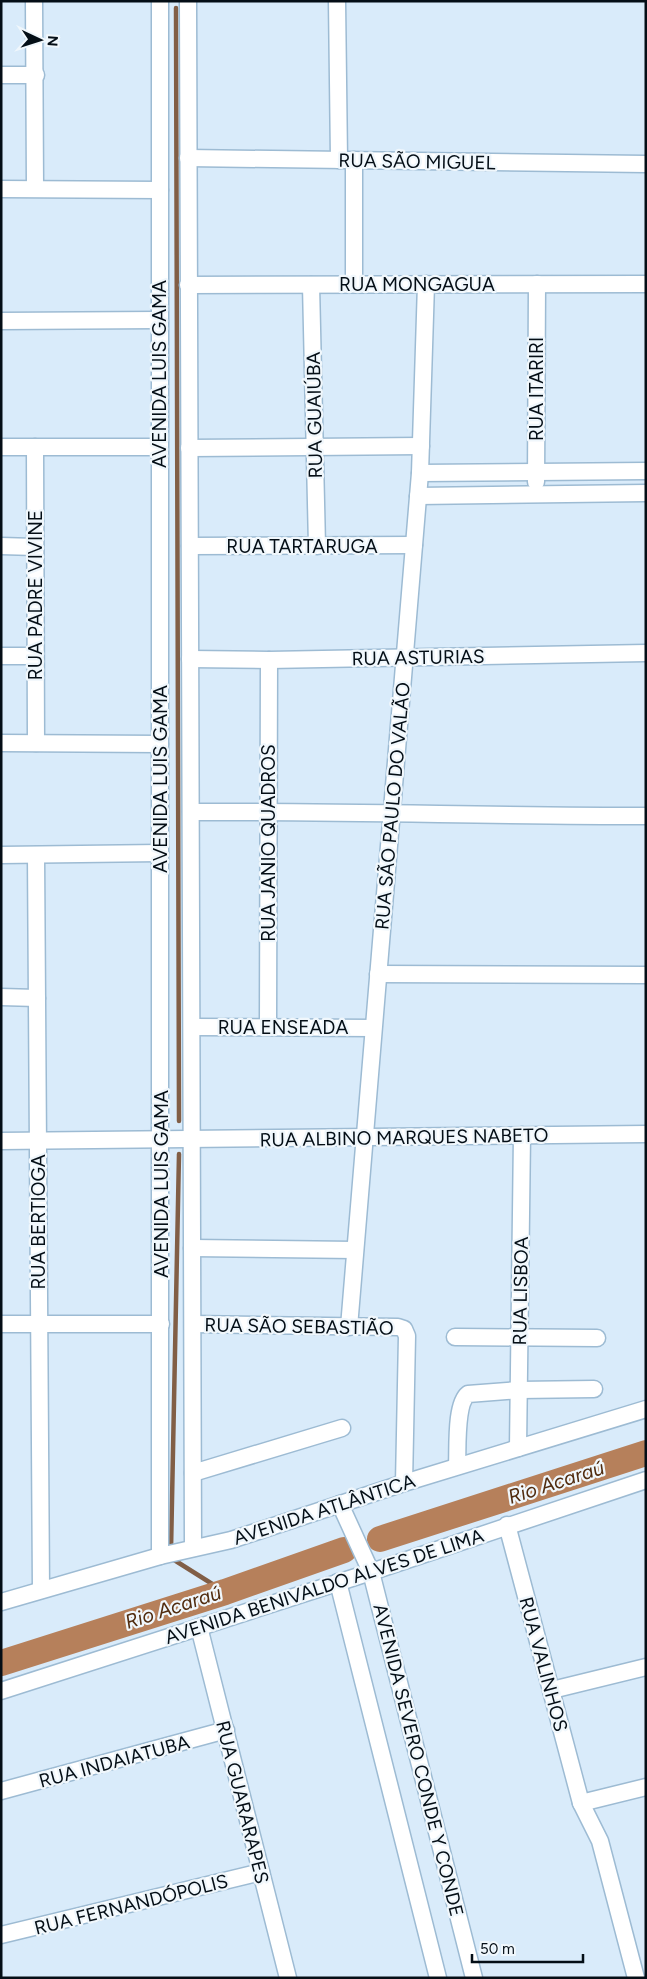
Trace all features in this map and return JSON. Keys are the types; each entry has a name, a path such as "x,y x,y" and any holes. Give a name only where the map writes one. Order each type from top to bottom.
{"street":[{"path":"34,1 36,75 35,188"},
{"name":"AVENIDA LUIS GAMA","path":"160,1 160,1556"},
{"name":"AVENIDA LUIS GAMA","path":"188,1 194,1548"},
{"path":"337,1 354,284"},
{"path":"1,75 36,75"},
{"name":"RUA SÃO MIGUEL","path":"188,158 646,164"},
{"path":"1,189 160,190"},
{"name":"RUA SÃO PAULO DO VALÃO","path":"349,1327 420,473 426,284"},
{"name":"RUA ITARIRI","path":"536,494 537,284"},
{"name":"RUA MONGAGUA","path":"188,285 646,284"},
{"name":"RUA GUAIÚBA","path":"311,285 317,546"},
{"path":"1,321 159,320"},
{"path":"189,448 421,446"},
{"name":"RUA PADRE VIVINE","path":"35,447 36,743"},
{"path":"1,448 159,447"},
{"path":"420,473 646,471"},
{"path":"418,496 646,494"},
{"path":"1,546 35,546"},
{"name":"RUA TARTARUGA","path":"190,546 414,546"},
{"name":"RUA ASTURIAS","path":"190,659 269,660 646,653"},
{"path":"1,656 35,656"},
{"name":"RUA JANIO QUADROS","path":"268,1027 269,660"},
{"path":"1,744 160,744"},
{"path":"191,812 391,812 485,816 646,816"},
{"path":"1,855 160,853"},
{"name":"RUA BERTIOGA","path":"36,855 41,1590"},
{"path":"378,974 646,975"},
{"path":"1,998 37,998"},
{"name":"RUA ENSEADA","path":"192,1027 374,1028"},
{"name":"RUA ALBINO MARQUES NABETO","path":"1,1141 646,1134"},
{"name":"RUA LISBOA","path":"518,1448 522,1135"},
{"path":"192,1248 355,1250"},
{"path":"1,1324 161,1324"},
{"name":"RUA SÃO SEBASTIÃO","path":"193,1324 398,1327 404,1330 407,1336 404,1483"},
{"path":"455,1337 597,1338"},
{"path":"457,1466 460,1411 464,1397 468,1394 519,1390 594,1389"},
{"name":"AVENIDA ATLÂNTICA","path":"1,1602 160,1556 343,1511 404,1483 646,1409"},
{"path":"193,1473 342,1428"},
{"name":"AVENIDA BENIVALDO ALVES DE LIMA","path":"1,1691 338,1582 368,1566 508,1525 646,1480"},
{"name":"AVENIDA SEVERO CONDE Y CONDE","path":"343,1511 368,1566 474,1978"},
{"name":"RUA VALINHOS","path":"508,1525 581,1803 600,1841 636,1978"},
{"name":"AVENIDA SEVERO CONDE Y CONDE","path":"338,1582 438,1978"},
{"name":"RUA GUARARAPES","path":"199,1627 288,1978"},
{"path":"552,1690 646,1667"},
{"name":"RUA INDAIATUBA","path":"1,1792 226,1730"},
{"path":"581,1803 646,1787"},
{"name":"RUA FERNANDÓPOLIS","path":"1,1935 261,1872"}],"waterway":[{"path":"176,8 179,1121"},
{"path":"171,1550 179,1154"},
{"name":"Rio Acaraú","path":"380,1539 646,1453"},
{"name":"Rio Acaraú","path":"1,1663 225,1592 344,1550"},
{"path":"171,1558 225,1592"}]}
